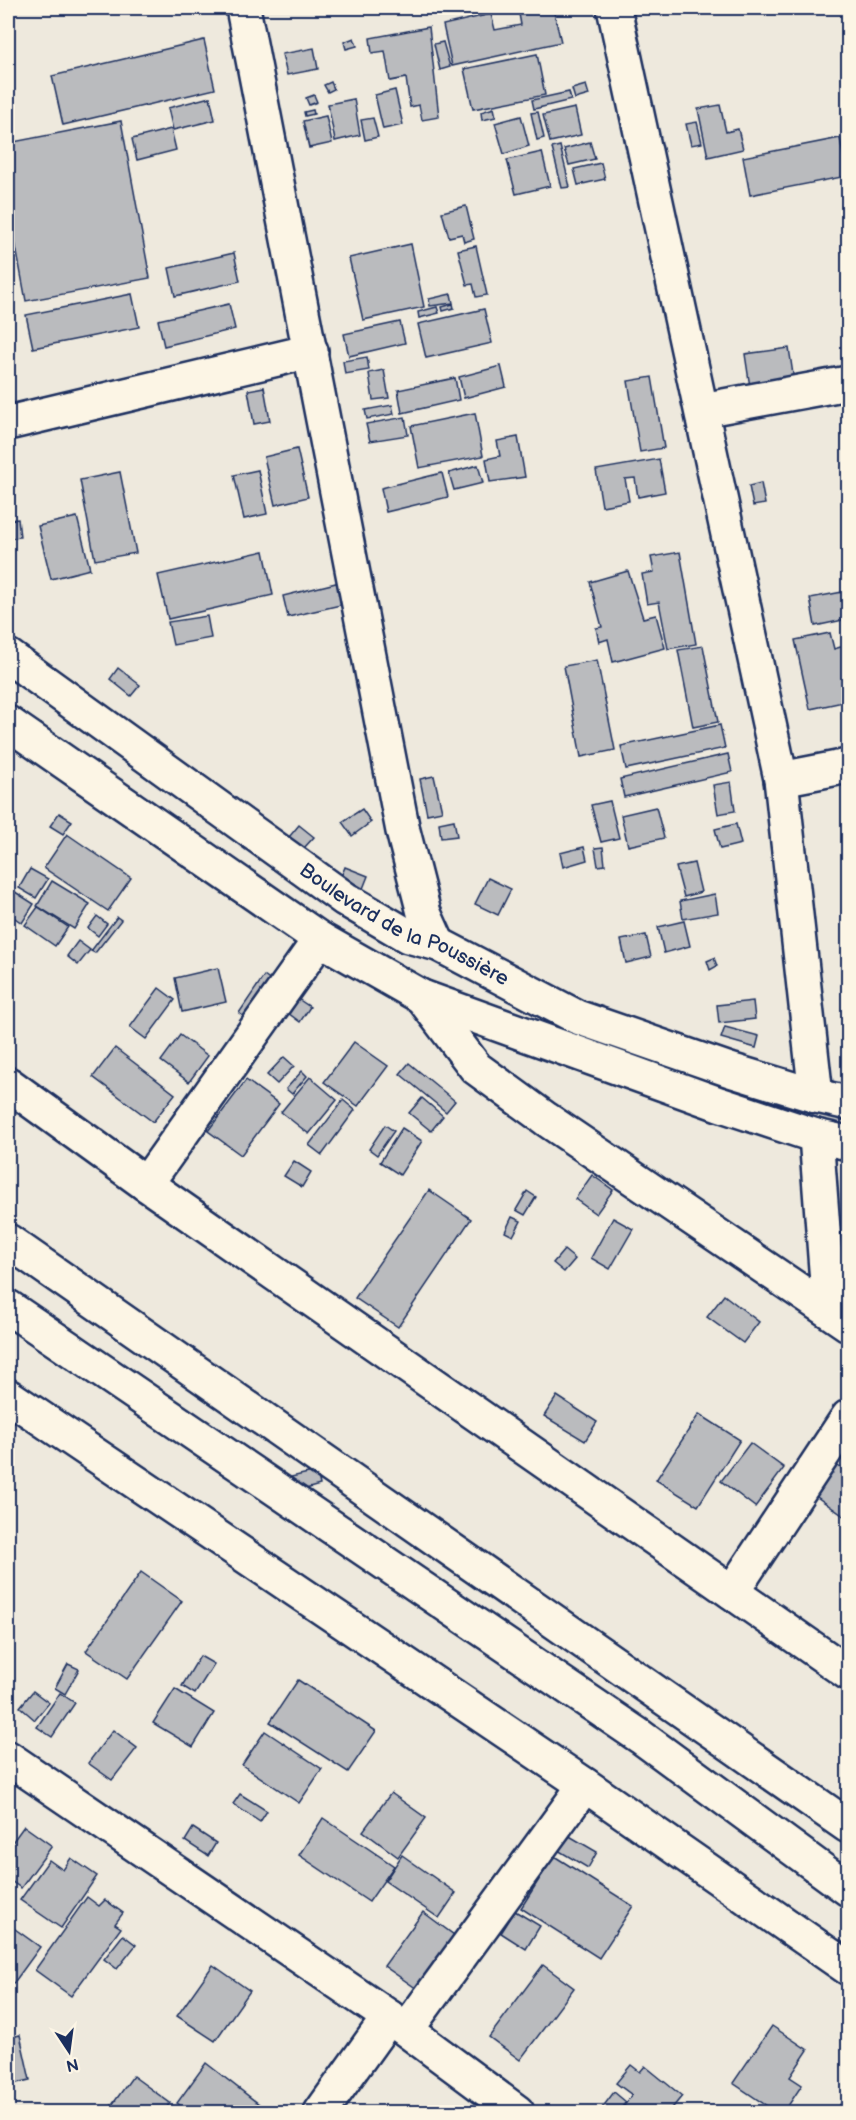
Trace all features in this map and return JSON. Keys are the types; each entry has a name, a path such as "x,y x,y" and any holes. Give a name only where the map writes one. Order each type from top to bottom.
{"street":[{"path":"243,8 403,831 424,913 438,944"},
{"path":"614,8 781,779 816,1096"},
{"path":"8,423 311,351"},
{"path":"702,410 849,383"},
{"name":"Boulevard de la Poussière","path":"8,656 345,899 408,936 438,944 577,1017 730,1070 816,1096 849,1103"},
{"path":"8,723 320,939 422,997 816,1136 849,1143"},
{"path":"781,779 849,766"},
{"path":"146,1184 320,939"},
{"path":"422,997 476,1068 546,1119 839,1317"},
{"path":"8,1084 146,1184 849,1673"},
{"path":"816,1136 839,1317"},
{"path":"8,1241 849,1826"},
{"path":"8,1306 641,1737 849,1889"},
{"path":"8,1396 585,1785 849,1968"},
{"path":"732,1592 849,1417"},
{"path":"8,1758 398,2023 518,2112"},
{"path":"321,2112 398,2023 585,1785"}],"building":[{"path":"518,8 553,8 561,42 452,66 443,25 491,14 495,30 521,25"},
{"path":"429,27 439,117 422,120 419,105 410,107 406,78 390,81 385,51 372,53 370,38"},
{"path":"354,38 357,46 346,49 344,42"},
{"path":"204,40 215,89 63,125 52,76"},
{"path":"443,42 450,67 440,70 434,44"},
{"path":"314,48 318,69 287,75 282,54"},
{"path":"537,54 545,95 473,109 464,69"},
{"path":"331,82 334,89 328,92 324,85"},
{"path":"586,85 589,95 575,99 572,89"},
{"path":"395,90 403,125 383,129 375,95"},
{"path":"569,92 571,100 534,109 532,100"},
{"path":"314,95 317,102 309,105 306,98"},
{"path":"210,97 215,120 173,130 168,108"},
{"path":"354,99 360,135 335,141 328,104"},
{"path":"720,105 726,132 738,129 743,149 708,157 698,109"},
{"path":"494,108 496,117 482,120 481,112"},
{"path":"575,108 581,135 550,142 543,115"},
{"path":"313,110 314,114 305,116 304,112"},
{"path":"538,112 544,138 537,140 531,113"},
{"path":"326,116 332,143 309,148 303,121"},
{"path":"521,116 529,146 504,154 495,123"},
{"path":"373,118 378,137 365,140 361,120"},
{"path":"121,121 150,278 26,301 8,204 8,143"},
{"path":"697,122 702,143 691,145 686,124"},
{"path":"171,129 176,150 137,160 132,139"},
{"path":"840,138 847,176 750,195 743,157"},
{"path":"590,142 595,159 569,165 564,149"},
{"path":"560,146 570,187 562,188 552,148"},
{"path":"542,152 550,186 516,194 507,160"},
{"path":"601,163 605,179 578,185 574,169"},
{"path":"466,206 474,239 464,242 462,234 449,237 442,212"},
{"path":"411,244 424,307 363,320 349,258"},
{"path":"476,246 487,295 476,297 473,284 467,285 458,250"},
{"path":"234,253 240,281 175,296 169,268"},
{"path":"132,294 139,327 33,348 26,315"},
{"path":"451,294 453,303 430,306 429,299"},
{"path":"229,304 235,329 164,346 158,320"},
{"path":"453,304 454,308 443,311 442,307"},
{"path":"437,307 439,313 419,318 418,312"},
{"path":"484,309 492,343 426,358 418,324"},
{"path":"400,322 405,343 349,356 344,334"},
{"path":"789,348 794,381 750,387 745,354"},
{"path":"367,357 369,370 345,374 343,361"},
{"path":"501,366 506,387 464,398 459,377"},
{"path":"384,370 389,398 373,400 369,373"},
{"path":"652,377 664,448 640,452 628,381"},
{"path":"455,378 459,400 402,413 398,390"},
{"path":"264,387 270,421 254,424 248,390"},
{"path":"392,405 394,414 367,419 365,410"},
{"path":"475,413 483,456 419,468 411,426"},
{"path":"405,417 408,435 370,441 366,424"},
{"path":"518,437 525,477 490,482 486,459 500,456 497,441"},
{"path":"297,449 308,497 275,505 264,457"},
{"path":"659,459 665,492 638,497 635,478 625,479 629,501 602,506 596,470"},
{"path":"478,465 483,483 454,490 449,473"},
{"path":"258,470 267,514 244,519 234,475"},
{"path":"120,472 136,553 95,560 80,480"},
{"path":"442,473 448,497 386,512 381,488"},
{"path":"761,483 765,504 753,506 749,486"},
{"path":"77,517 90,569 51,579 38,526"},
{"path":"18,519 20,537 8,539 8,520"},
{"path":"264,551 273,595 168,619 158,575"},
{"path":"680,552 696,644 668,649 659,602 647,604 642,574 654,572 651,557"},
{"path":"628,571 643,618 656,615 665,648 613,662 608,639 599,642 596,628 602,627 590,582"},
{"path":"340,582 345,604 288,617 283,596"},
{"path":"848,591 848,619 815,626 810,598"},
{"path":"207,616 211,638 173,645 168,622"},
{"path":"830,633 834,649 844,646 848,667 848,701 810,709 795,640"},
{"path":"703,646 718,722 693,727 678,650"},
{"path":"597,660 615,750 581,757 564,666"},
{"path":"118,668 140,685 131,696 110,679"},
{"path":"720,725 725,748 626,769 621,746"},
{"path":"728,754 732,772 624,797 620,779"},
{"path":"434,776 442,811 427,814 420,779"},
{"path":"731,782 735,811 718,814 713,785"},
{"path":"610,801 619,838 601,842 591,805"},
{"path":"656,807 664,838 628,846 621,815"},
{"path":"362,809 371,822 352,836 342,822"},
{"path":"59,813 72,821 63,834 50,826"},
{"path":"454,820 457,836 441,838 439,823"},
{"path":"736,824 741,844 720,849 715,829"},
{"path":"299,825 314,837 304,848 289,837"},
{"path":"67,834 131,878 108,911 44,868"},
{"path":"584,847 587,860 563,867 560,853"},
{"path":"603,847 605,865 598,866 595,848"},
{"path":"694,863 701,892 684,897 676,867"},
{"path":"345,867 368,876 362,891 339,882"},
{"path":"30,869 48,879 36,898 19,888"},
{"path":"488,878 511,889 498,915 475,904"},
{"path":"52,881 90,904 74,929 37,906"},
{"path":"12,890 34,904 22,923 8,913 8,897"},
{"path":"715,894 718,913 683,919 680,901"},
{"path":"38,907 68,927 55,946 25,925"},
{"path":"97,916 107,924 98,936 88,928"},
{"path":"117,917 121,920 95,953 91,951"},
{"path":"684,921 690,946 664,953 658,927"},
{"path":"646,935 651,957 626,963 621,940"},
{"path":"78,941 90,950 78,965 67,956"},
{"path":"714,958 717,966 710,970 707,961"},
{"path":"218,968 226,1002 182,1012 175,978"},
{"path":"264,976 275,984 250,1021 239,1013"},
{"path":"159,988 175,1000 146,1039 130,1027"},
{"path":"298,999 310,1007 300,1022 288,1013"},
{"path":"753,1001 755,1019 719,1023 717,1005"},
{"path":"725,1027 759,1036 756,1048 721,1038"},
{"path":"180,1035 208,1056 189,1082 161,1061"},
{"path":"354,1042 388,1066 358,1106 324,1082"},
{"path":"115,1048 175,1094 153,1122 93,1077"},
{"path":"284,1057 294,1066 277,1084 267,1075"},
{"path":"409,1063 455,1101 446,1112 400,1074"},
{"path":"302,1071 307,1076 292,1094 286,1089"},
{"path":"310,1077 337,1100 309,1134 281,1112"},
{"path":"246,1080 279,1104 241,1155 208,1131"},
{"path":"422,1098 443,1116 431,1131 409,1113"},
{"path":"343,1100 355,1110 322,1155 309,1145"},
{"path":"385,1125 394,1131 377,1155 369,1149"},
{"path":"402,1128 422,1141 400,1175 380,1162"},
{"path":"294,1161 311,1172 302,1187 284,1176"},
{"path":"592,1175 613,1190 596,1214 575,1199"},
{"path":"429,1190 471,1219 398,1327 355,1298"},
{"path":"527,1191 536,1197 525,1215 516,1210"},
{"path":"512,1217 521,1221 513,1236 505,1232"},
{"path":"613,1218 633,1229 610,1269 591,1258"},
{"path":"564,1250 575,1259 564,1272 553,1263"},
{"path":"724,1295 759,1322 743,1343 707,1317"},
{"path":"557,1396 597,1422 585,1441 544,1416"},
{"path":"699,1414 740,1440 698,1506 656,1480"},
{"path":"750,1443 784,1468 755,1507 721,1481"},
{"path":"832,1462 848,1473 848,1519 810,1492"},
{"path":"317,1471 320,1485 295,1492 291,1477"},
{"path":"141,1572 182,1601 127,1679 86,1651"},
{"path":"200,1656 214,1664 195,1694 182,1686"},
{"path":"68,1664 79,1669 65,1694 55,1688"},
{"path":"298,1680 376,1731 348,1772 270,1722"},
{"path":"175,1689 214,1713 193,1747 153,1723"},
{"path":"33,1691 49,1703 35,1720 20,1707"},
{"path":"60,1693 75,1703 52,1737 37,1727"},
{"path":"113,1730 137,1748 112,1780 88,1763"},
{"path":"265,1731 322,1769 299,1803 242,1765"},
{"path":"391,1793 426,1818 398,1857 363,1831"},
{"path":"240,1794 267,1811 260,1822 233,1804"},
{"path":"323,1818 394,1866 369,1902 299,1855"},
{"path":"24,1826 52,1846 21,1888 8,1879 8,1848"},
{"path":"193,1828 216,1843 208,1856 185,1841"},
{"path":"566,1834 597,1852 588,1868 556,1849"},
{"path":"402,1855 456,1893 439,1918 385,1881"},
{"path":"554,1856 633,1906 599,1958 521,1908"},
{"path":"71,1858 97,1876 61,1928 20,1900 49,1860 63,1870"},
{"path":"87,1897 99,1906 105,1900 123,1913 115,1924 121,1928 71,1996 35,1970"},
{"path":"515,1911 540,1926 526,1949 501,1933"},
{"path":"423,1912 458,1938 420,1991 384,1966"},
{"path":"8,1924 40,1947 13,1984 8,1981"},
{"path":"123,1935 136,1945 117,1969 104,1959"},
{"path":"213,1965 250,1991 215,2041 177,2016"},
{"path":"543,1965 574,1988 520,2060 489,2037"},
{"path":"772,2026 808,2050 790,2077 802,2085 784,2112 776,2112 733,2083"},
{"path":"20,2035 30,2080 8,2085 8,2038"},
{"path":"206,2063 264,2108 261,2112 190,2112 177,2103"},
{"path":"631,2065 640,2072 645,2066 682,2096 669,2112 632,2112 624,2106 632,2095 616,2083"},
{"path":"133,2076 170,2103 163,2112 107,2112"},
{"path":"614,2092 626,2102 618,2112 599,2112"},
{"path":"848,2093 848,2112 835,2112"}]}
